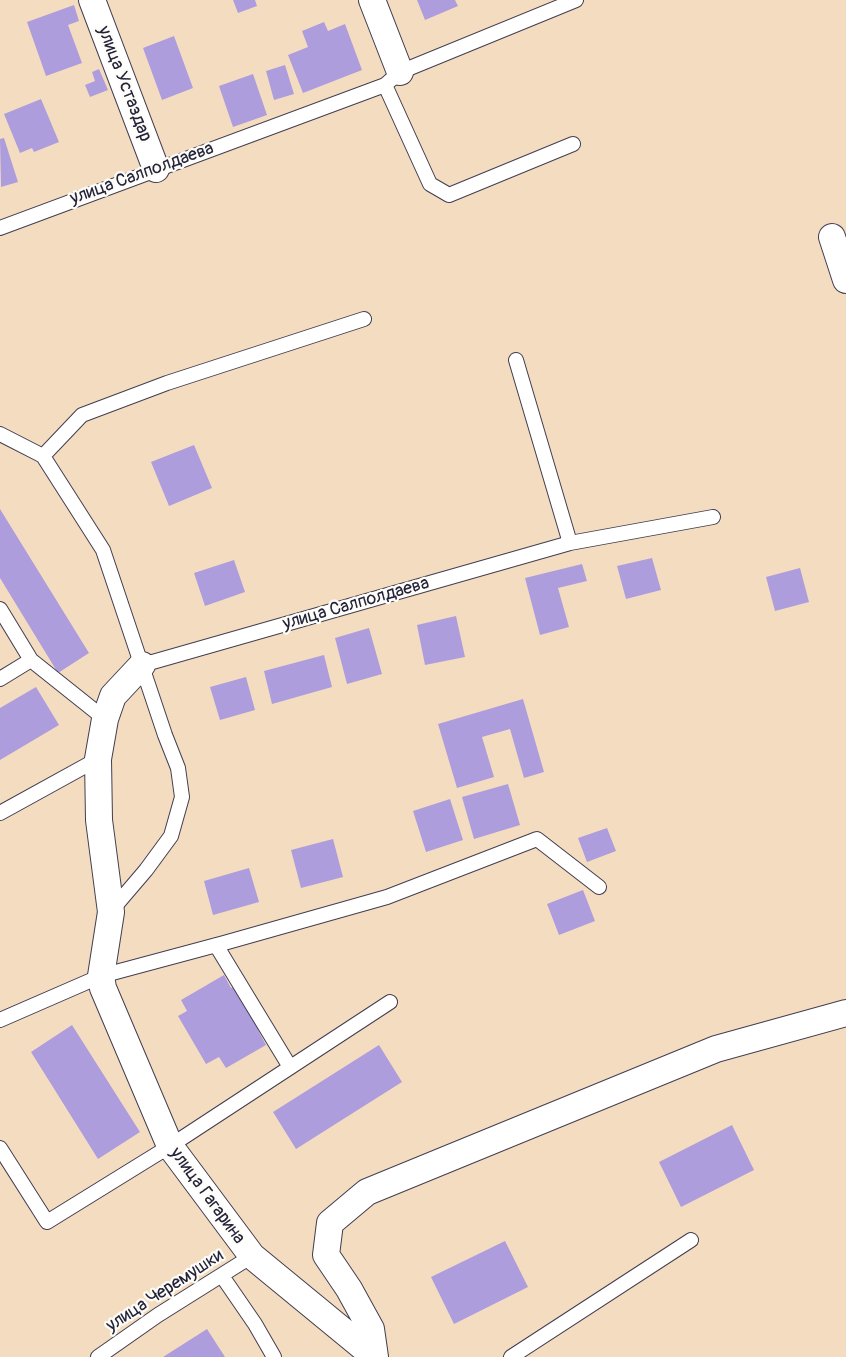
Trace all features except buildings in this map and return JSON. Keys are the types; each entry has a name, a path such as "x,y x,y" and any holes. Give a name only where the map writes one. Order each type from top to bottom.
{"street":[{"name":"улица Устаздар","path":"92,0 156,169"},
{"path":"372,0 393,78"},
{"path":"832,237 846,280"},
{"path":"102,982 111,912 99,820 98,759 105,719 113,696 141,664"},
{"name":"улица Гагарина","path":"102,982 170,1146 252,1256 375,1357"},
{"path":"375,1357 371,1329 349,1289 326,1255 330,1223 367,1192 716,1049 846,1013"}],"lane":[{"name":"улица Салполдаева","path":"0,228 393,78 576,0"},
{"path":"393,78 430,184 449,195 573,144"},
{"path":"43,456 82,415 167,384 364,319"},
{"path":"516,360 570,543"},
{"path":"0,434 43,456 103,550 178,768 182,797 171,836 111,912"},
{"name":"улица Салполдаева","path":"141,664 570,543 713,518"},
{"path":"0,609 31,660 105,719"},
{"path":"0,679 31,660"},
{"path":"0,813 98,759"},
{"path":"0,1020 102,982 216,945 387,897 537,839 600,887"},
{"path":"216,945 290,1067"},
{"path":"0,1148 47,1222 170,1146 390,1002"},
{"path":"511,1357 691,1240"},
{"name":"улица Черемушки","path":"98,1357 158,1315 252,1256"},
{"path":"222,1276 255,1324 274,1357"}]}
